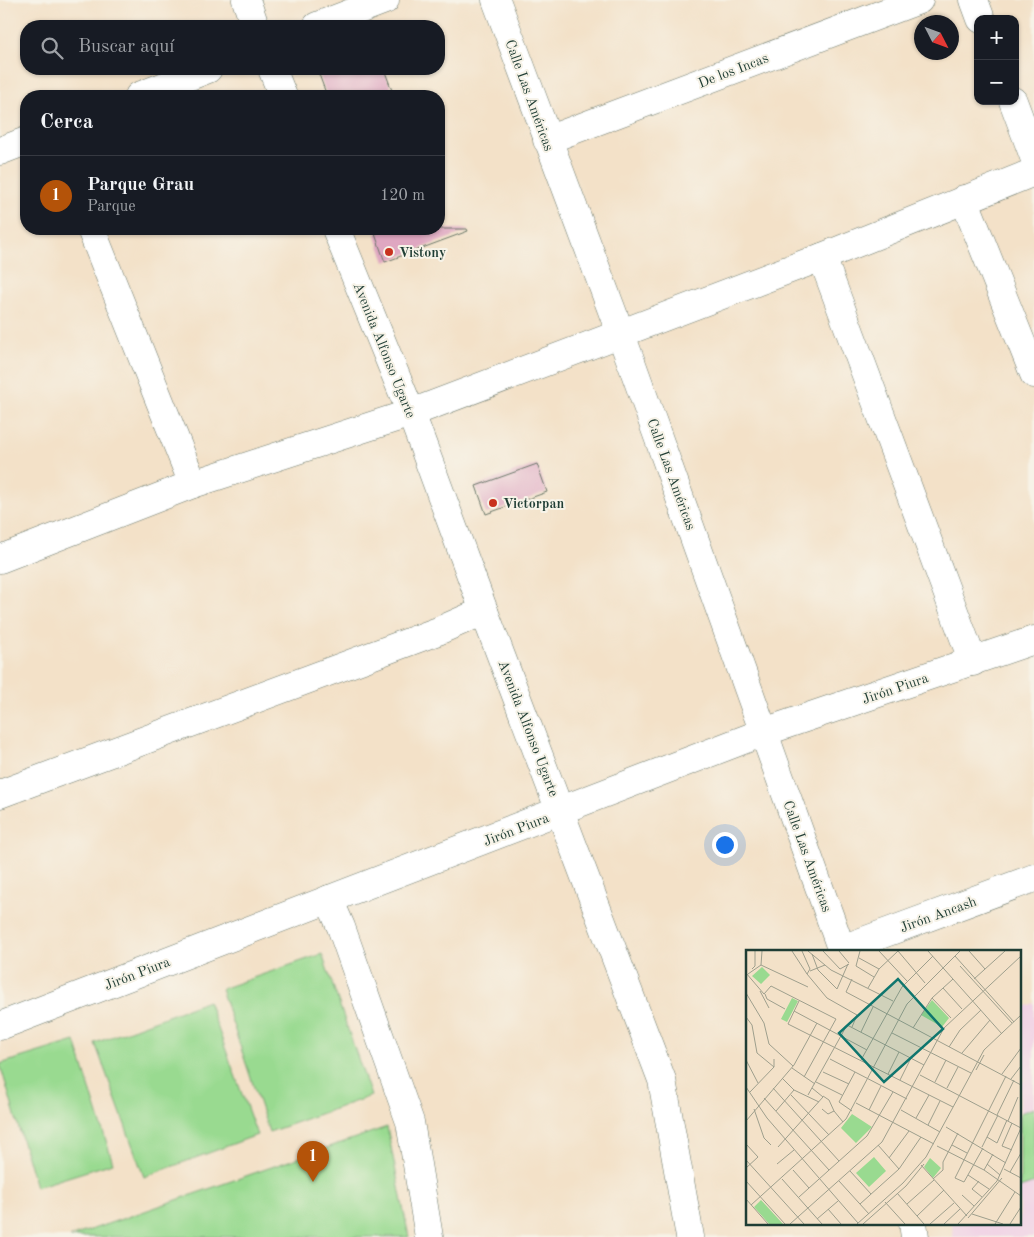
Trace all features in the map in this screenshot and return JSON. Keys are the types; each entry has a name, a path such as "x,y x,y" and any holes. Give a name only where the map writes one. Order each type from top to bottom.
{"street":[{"path":"246,0 253,20"},
{"path":"333,20 385,0"},
{"name":"Calle Las Américas","path":"496,0 546,140 621,334 842,950"},
{"name":"De los Incas","path":"546,140 918,0"},
{"path":"974,0 980,15"},
{"path":"154,90 193,75"},
{"path":"274,75 281,90"},
{"path":"1014,105 1034,157"},
{"path":"0,151 20,143"},
{"path":"0,559 193,484 411,413 822,257 1034,172"},
{"path":"964,199 1034,374"},
{"path":"93,235 193,484"},
{"name":"Avenida Alfonso Ugarte","path":"338,235 411,413 662,1080 690,1237"},
{"path":"822,257 972,662"},
{"path":"0,794 438,631 484,611"},
{"name":"Jirón Piura","path":"0,1026 329,899 562,812 764,732 1034,640"},
{"name":"Jirón Ancash","path":"842,950 1034,878"},
{"path":"329,899 341,927 410,1122 429,1237"},
{"path":"914,1224 915,1237"}],"shaded area":[{"path":"1034,1003 1034,1237 953,1237 952,1224 1022,1224 1022,1081 1025,1080 1022,1071 1022,1008"}],"green space":[{"path":"322,954 371,1096 269,1132 221,989"},
{"path":"208,1001 257,1135 144,1177 95,1043"},
{"path":"75,1041 113,1163 36,1187 0,1064"},
{"path":"1034,1108 1034,1183 1022,1187 1022,1112"},
{"path":"387,1127 409,1237 70,1237"}],"building":[{"path":"319,75 386,75 392,90 325,90"},
{"path":"445,229 467,229 468,231 385,262 375,235 445,235"},
{"path":"537,464 547,492 486,514 476,486"}],"place":[{"name":"Vistony","path":"389,252"},
{"name":"Victorpan","path":"493,503"},
{"name":"Parque Grau","path":"313,1182"}]}
